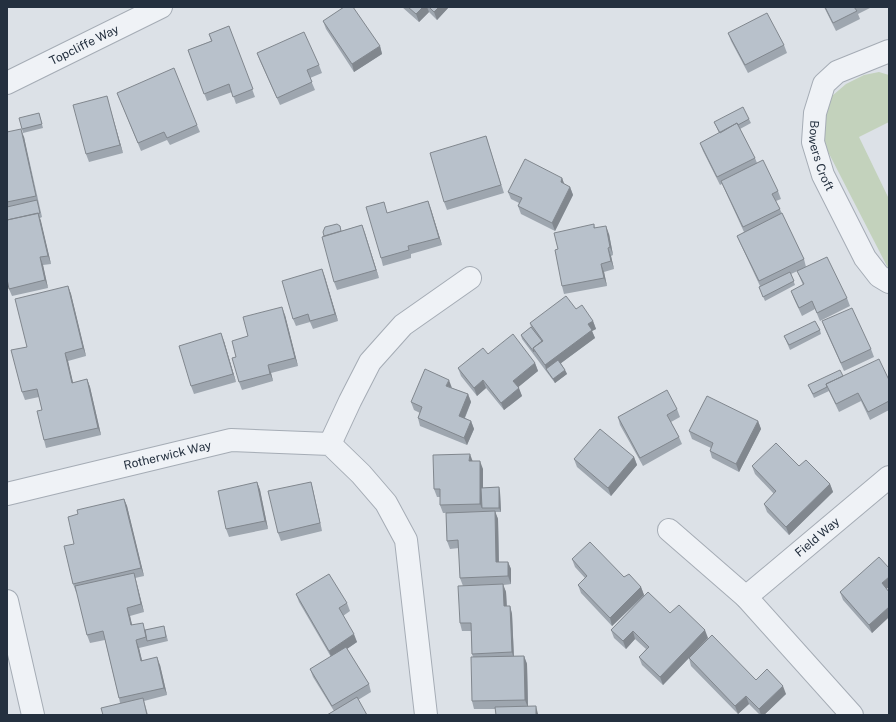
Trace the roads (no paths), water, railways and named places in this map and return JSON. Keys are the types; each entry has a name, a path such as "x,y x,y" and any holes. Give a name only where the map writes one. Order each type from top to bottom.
{"street":[{"name":"Topcliffe Way","path":"7,83 161,7"},
{"name":"Bowers Croft","path":"889,51 837,72 824,84 815,113 813,142 823,175 865,258 879,276 889,282"},
{"path":"426,715 406,540 386,503 361,474 330,444 370,362 403,325 470,278"},
{"name":"Rotherwick Way","path":"7,494 231,440 330,444"},
{"name":"Field Way","path":"746,597 889,477"},
{"path":"669,530 746,597 852,715"},
{"path":"7,601 33,715"}]}
